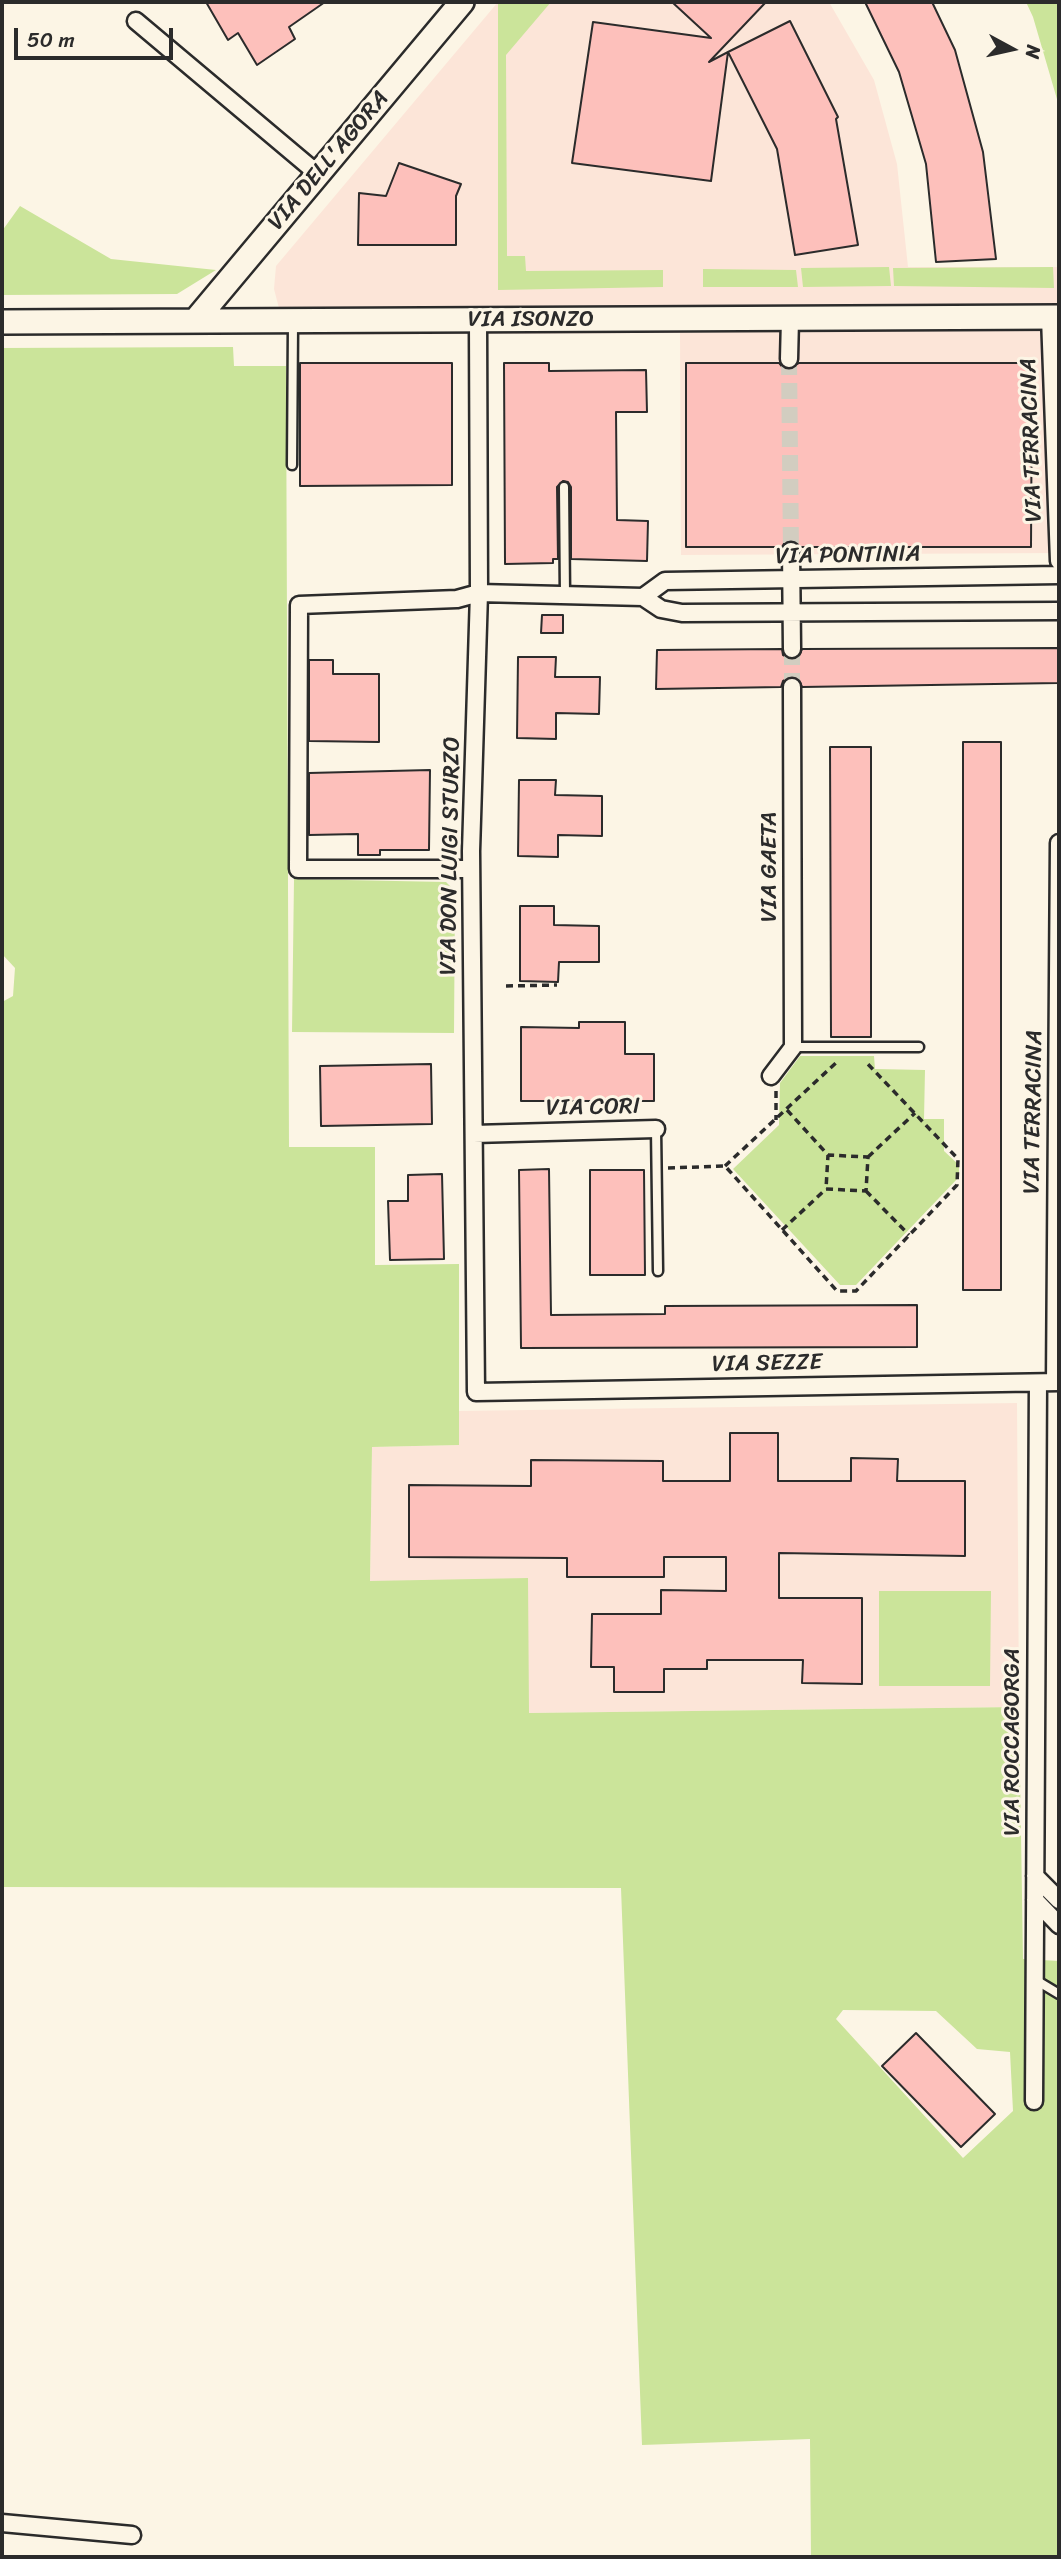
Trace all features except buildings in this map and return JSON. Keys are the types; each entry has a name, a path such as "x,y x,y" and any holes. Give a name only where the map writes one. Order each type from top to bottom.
{"main road":[{"name":"VIA DELL'AGORA","path":"195,321 462,2"},
{"name":"VIA ISONZO","path":"2,322 1054,317"}],"street":[{"path":"136,21 318,174"},
{"name":"VIA TERRACINA","path":"1054,317 1059,561"},
{"path":"789,359 790,319"},
{"name":"VIA DON LUIGI STURZO","path":"476,1392 471,869 479,593 478,321"},
{"path":"792,551 792,649"},
{"name":"VIA PONTINIA","path":"643,597 665,582 1059,575"},
{"name":"VIA PONTINIA","path":"471,869 298,869 299,605 457,599 479,593 643,597 661,609 682,613 1059,611"},
{"name":"VIA GAETA","path":"792,687 793,1047"},
{"name":"VIA TERRACINA","path":"1051,1382 1059,843"},
{"path":"771,1076 793,1047"},
{"name":"VIA CORI","path":"474,1133 656,1129"},
{"name":"VIA SEZZE","path":"476,1392 1051,1382"},
{"name":"VIA ROCCAGORGA","path":"1034,2101 1035,1876 1051,1382"},
{"path":"1035,1876 1059,1900"},
{"path":"1035,1900 1059,1925"},
{"path":"2,2523 132,2535"}],"lane":[{"path":"292,465 293,321"},
{"path":"564,487 565,596"},
{"path":"793,1047 919,1047"},
{"name":"VIA CORI","path":"656,1129 658,1271"},
{"path":"1034,1979 1059,1994"}],"path":[{"path":"506,986 557,985"},
{"path":"656,1168 725,1166 852,1047 958,1159 957,1185 856,1291 837,1291 725,1166"},
{"path":"787,1110 828,1155 827,1189"},
{"path":"866,1191 868,1157 915,1113"},
{"path":"828,1155 868,1157"},
{"path":"782,1230 827,1189 866,1191 909,1235"},
{"path":"934,1209 939,1214"}],"shaded area":[{"path":"498,2 829,2 874,80 897,164 908,267 1059,267 1059,553 681,555 680,333 286,335 274,289 276,266"},
{"path":"1017,1403 1019,1707 528,1713 370,1581 372,1447 458,1445 459,1411"}],"green space":[{"path":"498,2 551,2 506,55 507,256 525,256 526,271 663,270 663,287 498,290"},
{"path":"1026,2 1059,2 1059,106 1033,17"},
{"path":"20,206 111,259 216,270 177,294 2,295 2,231"},
{"path":"889,267 891,286 803,287 801,268"},
{"path":"1053,267 1054,288 894,286 893,268"},
{"path":"703,269 796,270 798,287 703,287"},
{"path":"233,347 234,366 286,366 289,1147 375,1147 375,1265 459,1264 459,1445 372,1447 370,1581 528,1578 529,1713 1019,1707 1023,1959 1059,1961 1059,2557 811,2557 810,2439 642,2445 621,1888 2,1887 2,1002 13,996 15,968 2,954 2,348","holes":["843,2010 936,2011 977,2049 1010,2052 1013,2111 963,2158 836,2019"]},
{"path":"294,879 446,882 455,891 454,1033 292,1032"},
{"path":"800,1056 874,1056 875,1069 925,1070 924,1119 944,1119 944,1151 959,1165 959,1177 856,1285 840,1285 733,1169 779,1125 780,1083"},
{"path":"879,1591 991,1591 990,1686 879,1686"}],"tunnel":[{"path":"789,359 791,551"},
{"path":"792,649 792,687"}]}
